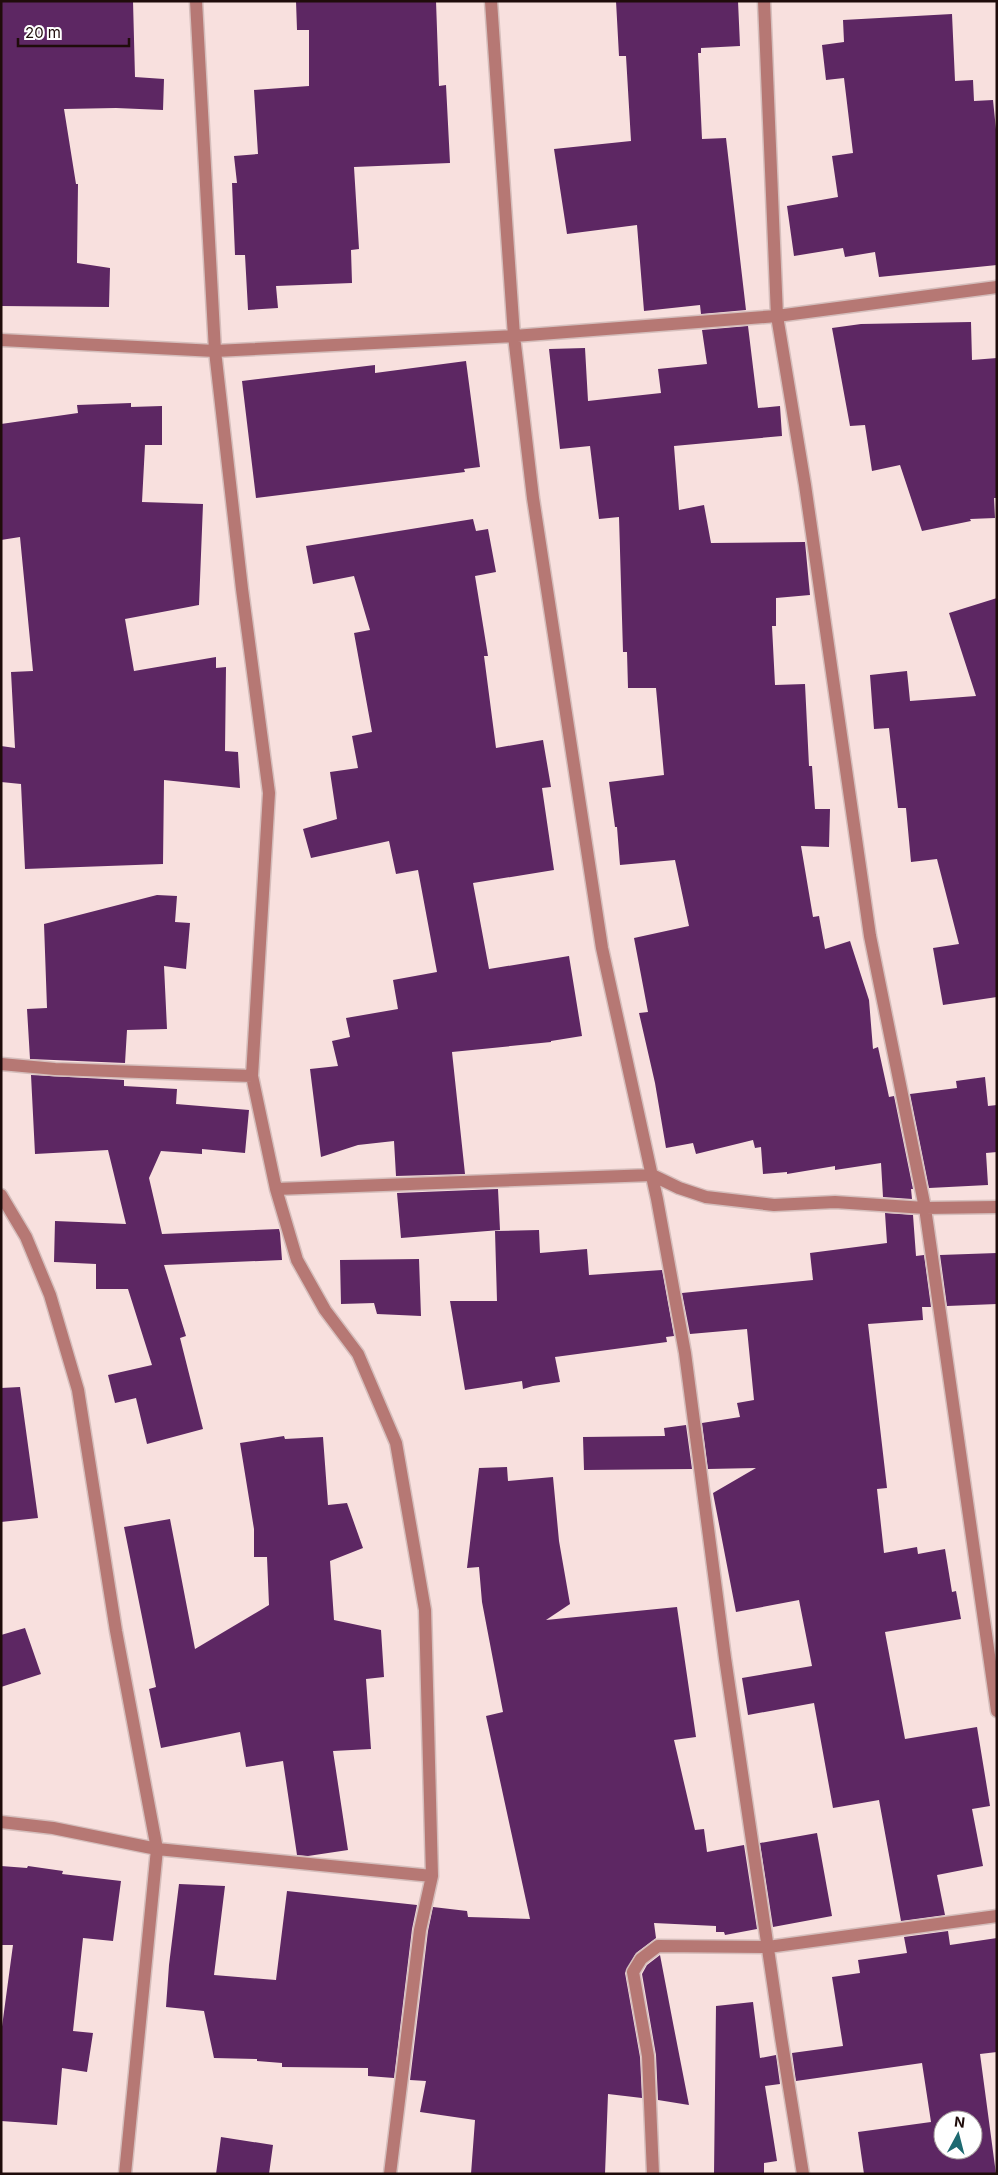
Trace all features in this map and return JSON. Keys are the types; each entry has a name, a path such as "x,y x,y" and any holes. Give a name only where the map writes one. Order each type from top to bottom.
{"street":[{"path":"196,1 215,351 242,589 269,793 252,1076 276,1189 297,1260 325,1310 358,1354 396,1442 425,1610 432,1876 420,1930 390,2174"},
{"path":"491,1 514,336 534,498 602,948 652,1175 685,1353 725,1658 803,2174"},
{"path":"764,1 778,316 806,485 870,936 925,1208 997,1711"},
{"path":"1,340 215,351 514,336 778,316 997,287"},
{"path":"1,1064 55,1069 252,1076"},
{"path":"276,1189 652,1175 706,1198 774,1204 834,1202 925,1208 997,1207"},
{"path":"1,1195 26,1236 50,1296 78,1390 116,1631 157,1849 125,2174"},
{"path":"1,1822 53,1828 157,1849 432,1876"},
{"path":"653,2174 648,2056 633,1972 641,1959 658,1946 768,1947 997,1916"}],"building":[{"path":"1,1 133,1 135,77 164,79 163,110 116,108 64,109 76,184 78,184 77,263 110,268 109,307 1,306"},
{"path":"296,1 436,1 439,86 446,85 450,163 354,167 359,249 351,250 352,283 276,286 278,308 248,310 245,255 235,255 232,183 237,183 234,156 258,154 254,90 309,86 309,30 297,30"},
{"path":"616,1 738,1 740,46 701,48 701,53 698,53 702,139 726,138 746,310 701,314 700,305 644,311 637,225 567,234 554,149 631,141 626,56 619,56"},
{"path":"952,14 955,81 973,80 974,101 993,100 997,139 997,265 879,277 875,252 845,257 843,248 794,256 787,206 838,197 832,156 853,153 844,78 826,80 822,45 844,42 843,20"},
{"path":"971,322 972,360 997,358 997,498 994,498 995,518 970,519 971,521 922,531 900,465 872,471 865,425 850,426 832,328 861,324"},
{"path":"748,326 758,408 780,406 782,436 674,446 679,510 704,505 711,543 805,542 810,595 776,598 776,626 772,626 775,685 805,684 809,766 812,766 815,809 830,809 829,847 801,846 813,917 819,916 825,949 850,941 869,1000 873,1049 878,1047 889,1097 894,1096 913,1189 911,1189 912,1199 883,1197 881,1163 835,1170 835,1166 787,1174 787,1172 763,1174 761,1147 755,1148 753,1140 696,1154 693,1143 666,1148 655,1083 639,1013 648,1012 634,938 689,926 675,860 620,865 617,827 615,827 609,782 664,775 656,688 628,688 627,652 623,652 619,517 599,519 590,446 560,449 549,349 585,348 588,401 661,393 658,369 707,364 702,330"},
{"path":"466,361 480,467 464,469 465,472 256,498 242,381 375,365 375,373"},
{"path":"131,403 131,407 162,406 162,445 145,445 142,502 203,504 199,605 125,619 134,671 216,657 216,668 226,667 225,751 238,752 240,788 164,780 163,864 25,869 21,784 1,782 1,746 15,748 11,672 33,671 20,537 1,540 1,424 78,413 77,405"},
{"path":"473,519 476,531 488,529 496,572 475,576 488,656 484,656 496,748 543,740 551,787 542,788 554,870 473,883 489,969 569,956 582,1036 551,1042 452,1052 465,1174 396,1176 394,1141 358,1145 321,1157 310,1069 338,1066 332,1041 350,1037 346,1018 398,1009 393,980 437,972 418,870 396,874 389,841 311,858 303,829 337,819 330,772 358,768 352,736 372,732 354,633 370,630 354,576 313,584 306,546"},
{"path":"997,598 997,997 943,1005 933,948 959,944 937,859 911,862 906,808 898,808 889,728 874,729 870,675 907,671 910,701 976,696 949,613"},
{"path":"157,895 177,896 175,922 190,923 186,969 164,966 167,1029 127,1030 125,1063 30,1059 27,1009 47,1008 44,924"},
{"path":"31,1075 124,1080 124,1086 177,1089 176,1104 249,1110 245,1153 202,1149 202,1154 161,1151 149,1178 162,1234 279,1229 280,1233 282,1260 164,1265 186,1336 180,1338 203,1429 147,1444 136,1398 115,1403 108,1375 152,1365 128,1289 96,1289 96,1264 54,1262 55,1221 126,1224 108,1150 35,1154"},
{"path":"985,1077 988,1106 997,1105 997,1152 986,1153 988,1185 929,1188 910,1094 957,1088 956,1081"},
{"path":"498,1189 500,1230 401,1238 397,1193"},
{"path":"885,1213 913,1215 916,1256 924,1255 931,1307 922,1307 923,1320 868,1324 887,1488 877,1489 884,1553 917,1547 918,1554 945,1549 952,1592 956,1591 961,1619 885,1632 905,1739 977,1727 990,1806 972,1809 983,1866 937,1875 945,1915 901,1921 879,1800 833,1808 814,1703 748,1715 742,1678 812,1666 799,1600 736,1612 713,1493 756,1468 708,1469 702,1423 740,1417 737,1403 754,1400 747,1329 690,1334 682,1293 813,1280 810,1253 887,1243"},
{"path":"539,1230 540,1253 587,1249 589,1275 662,1270 674,1336 666,1337 667,1342 555,1357 560,1382 523,1389 522,1381 465,1390 450,1301 497,1301 495,1231"},
{"path":"997,1253 997,1304 947,1306 940,1255"},
{"path":"419,1259 421,1316 377,1314 374,1303 341,1304 340,1260"},
{"path":"20,1387 38,1518 1,1522 1,1388"},
{"path":"686,1425 692,1469 584,1470 583,1437 665,1436 664,1428"},
{"path":"284,1436 285,1439 323,1437 328,1505 347,1503 363,1548 330,1561 334,1620 381,1630 384,1677 366,1679 371,1749 333,1751 348,1850 308,1856 297,1855 283,1761 246,1767 240,1732 161,1748 149,1689 156,1687 124,1527 170,1519 195,1649 269,1605 267,1557 254,1557 254,1529 240,1443"},
{"path":"507,1467 508,1481 553,1477 559,1541 570,1604 546,1620 677,1607 696,1737 674,1740 695,1830 704,1829 707,1852 744,1845 757,1929 725,1935 724,1932 716,1932 716,1926 654,1923 656,1938 636,1953 625,1973 640,2057 642,2098 608,2094 605,2174 471,2174 475,2120 420,2112 426,2081 410,2080 428,1931 433,1907 467,1911 468,1917 530,1919 486,1716 503,1712 482,1602 479,1567 467,1568 479,1468"},
{"path":"25,1628 41,1674 1,1687 1,1635"},
{"path":"817,1833 832,1916 773,1927 760,1843"},
{"path":"1,1866 27,1868 28,1866 63,1871 62,1874 121,1881 113,1941 83,1938 73,2031 93,2033 87,2072 62,2068 57,2125 1,2121 1,2034 13,1945 1,1945"},
{"path":"179,1884 225,1886 214,1975 276,1980 287,1891 417,1905 412,1929 394,2078 368,2076 368,2068 282,2067 282,2063 257,2061 257,2059 214,2058 204,2011 166,2007"},
{"path":"948,1931 950,1945 997,1938 997,2052 980,2054 996,2174 864,2174 858,2132 931,2122 922,2063 796,2081 792,2053 843,2046 832,1977 860,1973 858,1960 907,1953 904,1937"},
{"path":"660,1955 689,2105 658,2100 656,2055 642,1974 647,1965"},
{"path":"753,2002 760,2058 776,2055 780,2084 765,2086 777,2161 764,2163 764,2174 714,2174 716,2006"},
{"path":"221,2137 273,2145 269,2174 216,2174"}]}
